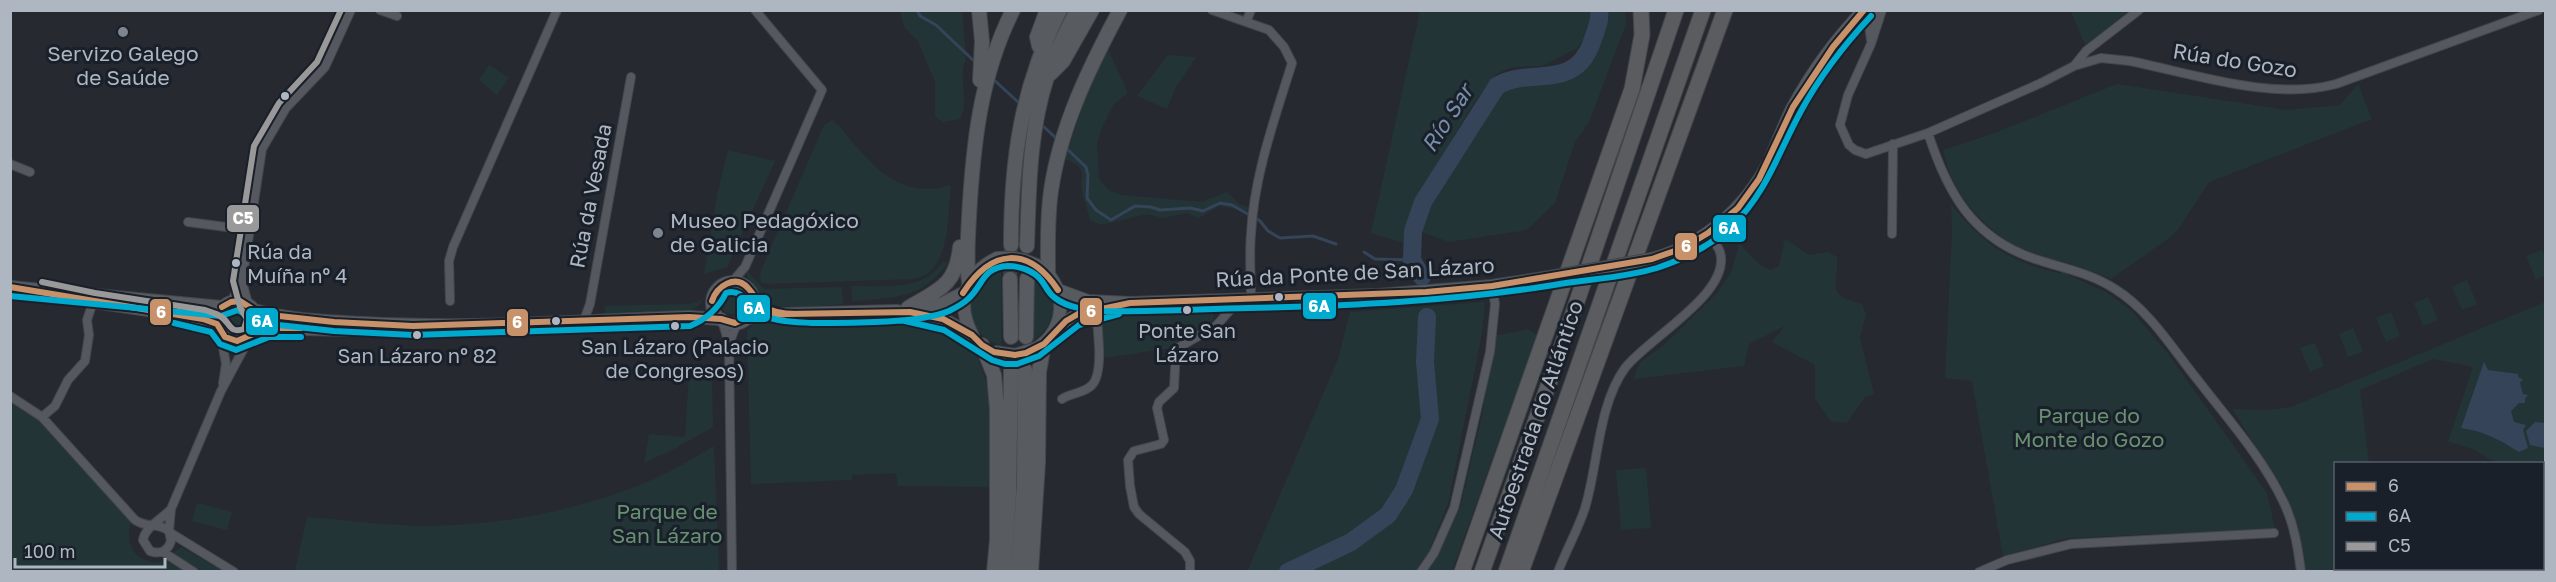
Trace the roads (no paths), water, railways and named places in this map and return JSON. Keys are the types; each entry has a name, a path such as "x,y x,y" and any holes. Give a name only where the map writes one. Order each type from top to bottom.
{"highway":[{"path":"966,288 970,192 979,110 982,41 979,10"},
{"path":"979,110 992,58 1013,10"},
{"path":"1040,53 1037,37 1047,10"},
{"path":"1011,245 1012,180 1017,136 1029,84 1040,53 1060,10"},
{"path":"1027,246 1031,152 1037,113 1046,78 1077,10"},
{"path":"1046,78 1063,61 1092,10"},
{"path":"1043,270 1050,201 1059,152 1092,65 1120,10"},
{"path":"1462,572 1632,89 1642,35 1641,10"},
{"name":"Autoestrada do Atlántico","path":"1482,572 1553,372 1676,10"},
{"name":"Autoestrada do Atlántico","path":"1506,572 1702,10"},
{"path":"1521,572 1725,10"},
{"path":"902,310 940,290 952,278 958,267 962,228 970,192"},
{"path":"1010,279 1011,337"},
{"path":"1026,337 1027,279"},
{"path":"983,344 994,375 997,409 997,540 994,572"},
{"path":"1031,572 1038,463 1040,346"},
{"path":"1004,572 1018,370 1024,484 1018,572"}],"main road":[{"name":"Rúa da Ponte de San Lázaro","path":"1058,290 1088,301 1130,303 1378,295 1492,286 1652,259 1683,248 1708,233 1737,208 1754,186 1768,162 1793,107 1814,74 1844,32 1864,10"},
{"path":"40,291 93,302 182,315 218,327 225,337 237,341 267,328 366,330 413,326 688,317 742,320 787,314 902,310 941,304 966,288 985,264 997,258 1011,257 1027,260 1043,270 1058,290 1061,307 1056,329 1040,346 1015,355 983,344 943,319 902,310"},
{"path":"688,317 712,301 720,286 732,282 746,286 754,299 764,306 787,314"},
{"path":"10,287 227,304 240,301 270,315 334,322 413,326"},
{"path":"966,288 965,317 983,344"},
{"path":"742,320 754,306 754,299"},
{"path":"712,301 715,313 721,320"},
{"name":"Rúa da Ponte de San Lázaro","path":"1056,329 1078,314 1130,303"},
{"path":"218,327 219,312 227,304"},
{"path":"251,307 257,322 251,334"}],"street":[{"path":"227,304 242,281 262,149 286,108 325,68 351,10"},
{"path":"380,10 397,16"},
{"path":"450,301 449,261 453,247 557,10"},
{"path":"732,282 745,267 822,90 755,10"},
{"path":"1212,10 1269,30 1284,47 1293,63 1271,128 1253,213 1251,299"},
{"path":"1246,22 1251,10"},
{"name":"Rúa do Gozo","path":"1864,10 1869,24 1871,44"},
{"path":"1844,32 1879,20 1874,10"},
{"name":"Rúa do Gozo","path":"1882,10 1871,44 1848,95 1840,125 1843,136 1855,150 1866,154 1928,133 2091,60 2114,58 2256,87 2286,90 2312,89 2336,84 2539,10"},
{"path":"2074,66 2086,51 2139,10"},
{"name":"Rúa da Vesada","path":"584,320 590,304 631,77"},
{"path":"1928,133 1949,188 1960,206 1981,228 2017,252 2104,282 2139,307 2232,424 2272,482 2284,502 2294,528 2301,572"},
{"path":"1892,234 1893,144"},
{"path":"10,164 30,172"},
{"path":"188,222 249,230"},
{"path":"1558,572 1585,508 1596,450 1619,379 1644,348 1692,308 1718,278 1720,252 1708,233"},
{"path":"242,281 251,307"},
{"path":"1421,572 1434,554 1454,508 1490,351 1495,304 1492,286"},
{"path":"1190,572 1190,561 1185,552 1139,514 1134,507 1128,460 1134,451 1161,444 1164,440 1157,408 1159,402 1174,388 1176,349 1216,326 1231,309 1231,300"},
{"path":"42,417 55,406 68,380 85,360 89,335 87,320 93,302"},
{"path":"1062,399 1091,386 1095,380 1099,344 1095,309"},
{"path":"721,320 729,344 732,572"},
{"path":"729,344 742,320"},
{"path":"218,327 226,364 221,392"},
{"path":"163,552 171,541 169,532 171,509 221,392 251,334"},
{"path":"10,396 42,417 135,520 144,536 144,544 150,551 163,552 194,572"},
{"path":"144,536 171,509"},
{"path":"135,520 152,526 161,526 234,572"},
{"path":"1979,572 2007,560 2072,544 2274,533"}],"water":[{"path":"2484,362 2488,370 2518,374 2519,378 2523,379 2520,383 2523,394 2528,395 2525,403 2519,403 2511,411 2514,422 2526,425 2523,430 2528,448 2519,452 2477,431 2461,428"},
{"path":"2535,422 2545,423 2545,448 2530,445 2526,431"}],"waterway":[{"path":"917,10 920,16 936,25 974,61"},
{"name":"Río Sar","path":"1422,277 1412,260 1413,231 1423,202 1497,86 1510,80 1550,76 1574,68 1584,58 1592,42 1599,10"},
{"path":"993,79 1018,102"},
{"path":"1044,127 1057,139"},
{"path":"1067,149 1086,167 1087,198 1096,210 1111,220 1135,206 1160,210 1190,208 1203,211 1220,203 1232,205 1260,221 1268,231 1280,238 1313,236 1336,244"},
{"path":"1364,252 1375,259 1412,260"},
{"name":"Río Sar","path":"1288,572 1351,542 1388,515 1404,490 1430,419 1425,362 1427,317"}],"tunnel":[{"path":"1010,279 1011,247"}],"place":[{"name":"Servizo Galego de Saúde","path":"123,32"},
{"name":"Museo Pedagóxico de Galicia","path":"658,233"},
{"name":"Rúa da Muíña nº 4","path":"236,263"},
{"name":"Ponte San Lázaro","path":"1187,310"},
{"name":"San Lázaro (Palacio de Congresos)","path":"675,326"},
{"name":"San Lázaro nº 82","path":"417,335"}],"park label":[{"name":"Parque do Monte do Gozo","path":"2089,428"},
{"name":"Parque de San Lázaro","path":"667,524"}]}
